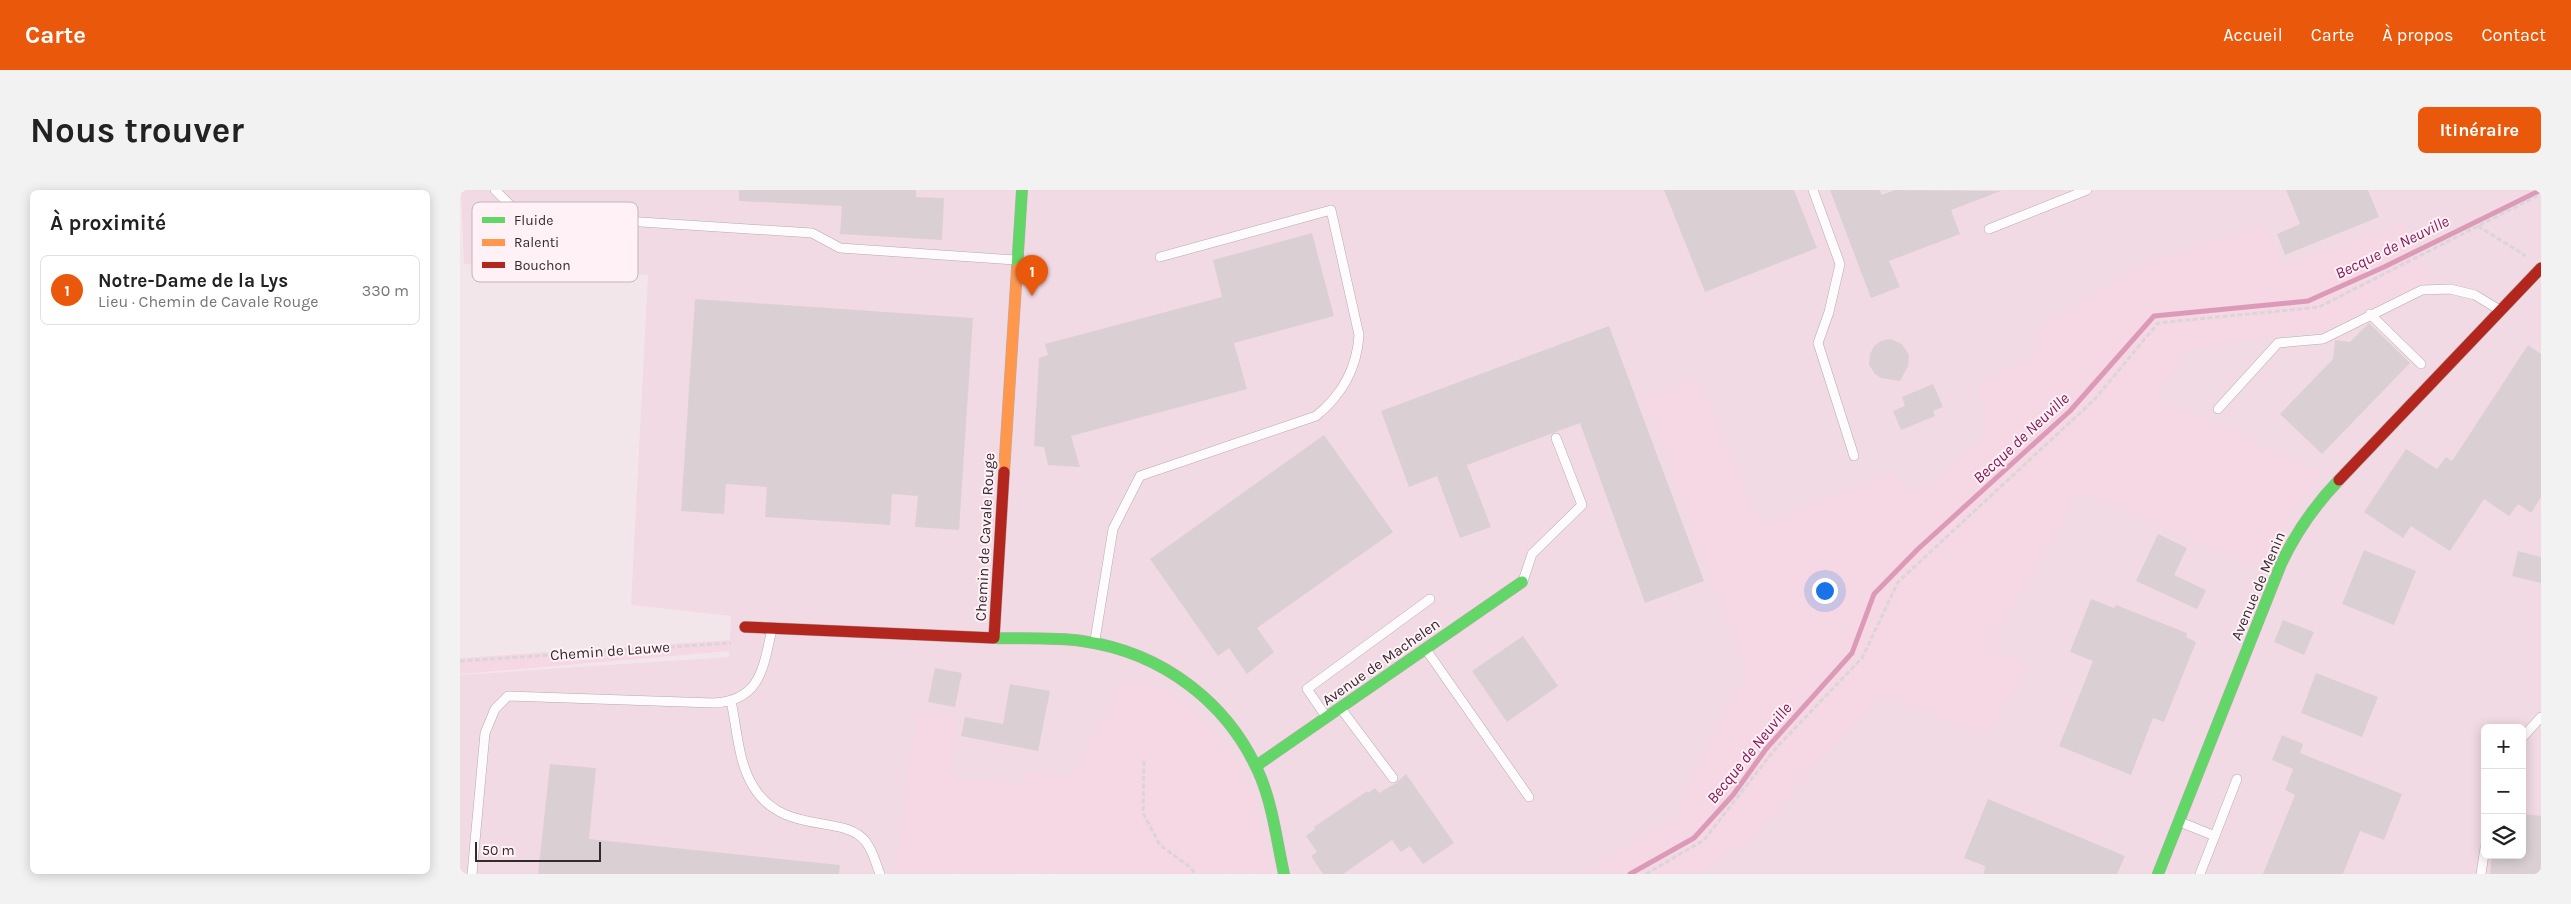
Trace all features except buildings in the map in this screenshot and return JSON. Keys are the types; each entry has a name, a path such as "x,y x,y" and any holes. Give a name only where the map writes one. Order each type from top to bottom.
{"street":[{"name":"Chemin de Cavale Rouge","path":"746,626 994,638 1022,190"},
{"name":"Avenue de Menin","path":"2158,874 2281,564 2303,522 2347,469 2541,268"},
{"name":"Avenue de Machelen","path":"1256,766 1522,582"},
{"path":"994,638 1095,643 1123,650 1156,663 1196,689 1228,720 1256,766 1266,794 1284,874"}],"lane":[{"path":"495,190 507,202"},
{"path":"1813,190 1840,264 1829,312 1818,343 1854,456"},
{"path":"1989,229 2087,190"},
{"path":"1095,643 1114,529 1140,476 1316,416 1327,407 1344,386 1353,369 1358,350 1358,335 1331,210 1160,257"},
{"path":"638,222 812,234 840,248 1017,260"},
{"path":"2218,409 2278,344 2323,339 2370,314 2422,290 2450,289 2475,296 2500,311"},
{"path":"2370,314 2421,364"},
{"path":"1522,582 1532,554 1582,505 1556,438"},
{"path":"1326,717 1307,689 1430,599"},
{"path":"472,874 485,733 495,709 504,698 508,696 713,703 731,701 744,695 760,677 773,627"},
{"path":"1425,649 1529,797"},
{"path":"731,701 746,769 753,787 763,799 779,812 794,819 858,834 870,848 880,874"},
{"path":"1340,708 1393,778"},
{"path":"2526,734 2541,717"},
{"path":"2200,874 2237,779"},
{"path":"2179,822 2215,836"},
{"path":"2481,874 2483,859"}],"path":[{"path":"1646,874 1704,840 1775,749 1862,658 1898,582 2094,400 2158,323 2319,306 2541,194"},
{"path":"2478,226 2530,259"},
{"name":"Chemin de Lauwe","path":"460,661 734,643"},
{"path":"1144,761 1143,813 1160,845 1190,867 1195,874"}],"shaded area":[{"path":"461,190 2541,190 2541,874 460,874 460,675 729,657 731,616 631,605 648,275 638,274 638,202 472,202 472,264 464,264"},
{"path":"2404,221 2432,280 2325,329 2187,349 2155,397 2322,472 2283,524 2263,569 2080,491 1992,643 2027,669 1986,734 1882,695 1747,841 1698,874 1584,874 1677,816 1707,745 1747,675 1646,397 1698,377 1761,525 1892,472 1908,492 1943,475 1987,435 1978,386 2041,350 2033,332 2137,268 2263,226 2283,266"},
{"path":"730,640 730,651 460,674 460,658"},
{"path":"1125,677 1171,693 1218,734 1252,787 1271,874 896,872 917,712 956,717 951,778 1021,784 1023,771 1072,777"}],"waterway":[{"name":"Becque de Neuville","path":"1630,874 1694,838 1733,795 1766,749 1852,653 1874,594 1918,549 2070,411 2154,316 2308,301 2384,267 2541,190"}],"traffic: fast":[{"path":"1017,269 1022,190"},
{"path":"2158,874 2281,564 2307,519 2339,480"},
{"path":"1256,766 1522,582"},
{"path":"994,638 1071,640 1111,647 1166,669 1190,686 1212,705 1231,726 1248,751 1261,778 1269,801 1284,874"}],"traffic: slow":[{"path":"1004,472 1017,269"}],"traffic: jam":[{"path":"2339,480 2541,268"},
{"path":"745,627 994,638 1004,472"}],"place":[{"name":"Notre-Dame de la Lys","path":"1032,296"}]}
